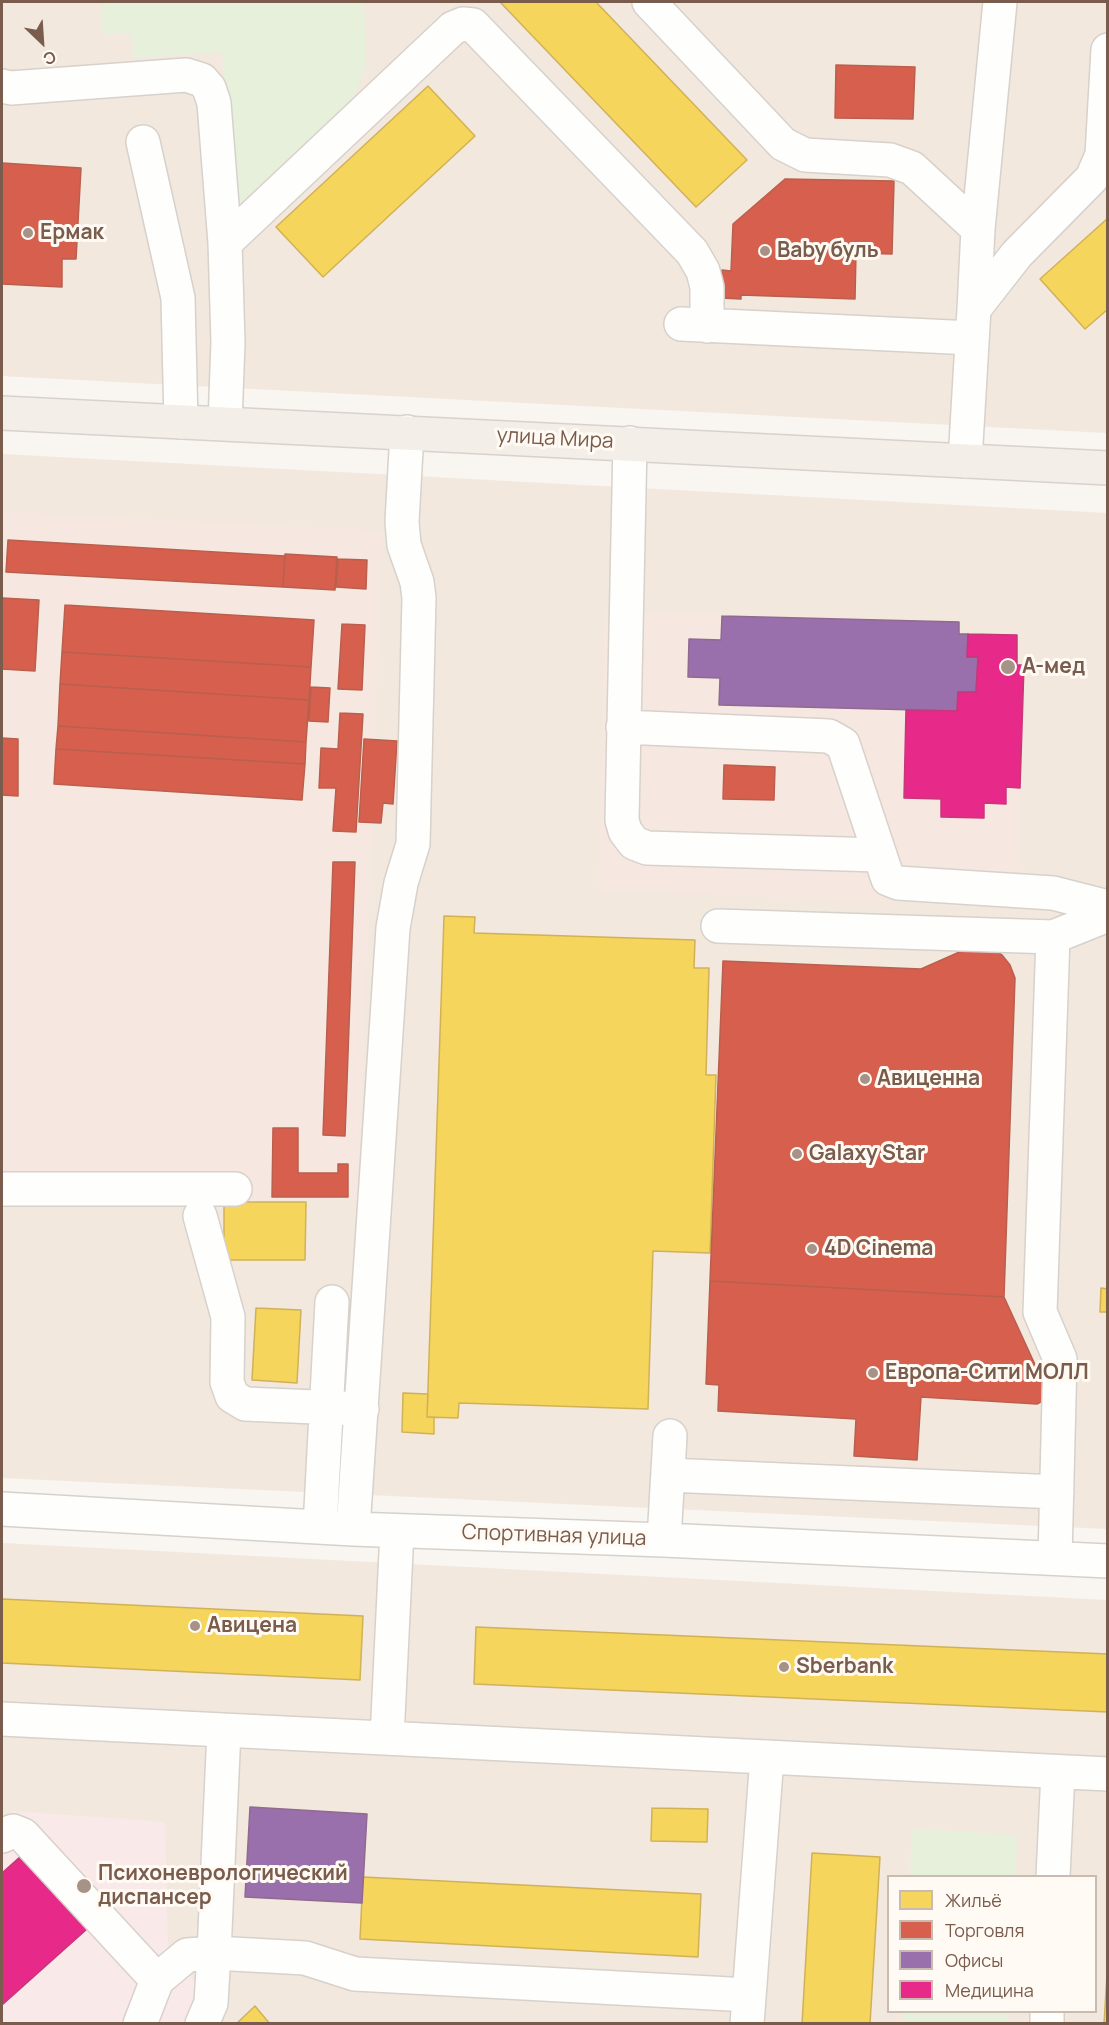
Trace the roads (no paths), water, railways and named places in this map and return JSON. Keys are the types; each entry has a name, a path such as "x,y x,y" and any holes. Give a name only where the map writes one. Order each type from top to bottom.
{"main road":[{"name":"улица Мира","path":"2,413 630,442 1107,468"}],"street":[{"path":"649,2 783,144 806,155 890,160 912,168 978,229"},
{"path":"965,460 978,229 1000,2"},
{"path":"225,243 453,28 463,24 473,26 692,252 703,271 707,287 694,325 973,323"},
{"path":"973,323 1017,254 1092,178 1102,154 1107,50"},
{"path":"2,86 11,88 186,75 202,80 209,88 214,103 225,243 228,342 225,423"},
{"path":"142,142 178,298 181,422"},
{"path":"353,1529 393,928 400,883 413,844 418,598 417,582 404,545 402,522 407,432"},
{"path":"630,442 622,820 633,843 647,848 878,855"},
{"path":"623,727 829,736 843,744 878,855 888,879 897,883 1053,893 1107,907"},
{"path":"718,926 1053,938 1107,915"},
{"path":"1053,938 1040,1312 1060,1359 1055,1558"},
{"path":"2,1189 235,1189"},
{"path":"200,1216 228,1317 227,1382 232,1396 245,1404 362,1409"},
{"path":"320,1527 332,1302"},
{"path":"664,1540 670,1436"},
{"path":"668,1475 1058,1492"},
{"name":"Спортивная улица","path":"2,1509 353,1529 664,1540 1107,1561"},
{"path":"387,1738 397,1531"},
{"path":"2,1719 1107,1774"},
{"path":"202,2024 211,2002 224,1730"},
{"path":"140,2024 157,1980 187,1955 214,1953 305,1958 355,1974 748,2009 767,1757"},
{"path":"1053,1875 1058,1772"},
{"path":"2,1836 13,1831 23,1835 157,1980"}],"place":[{"name":"Ермак","path":"28,233"},
{"name":"Baby буль","path":"765,251"},
{"name":"А-мед","path":"1008,667"},
{"name":"Авиценна","path":"865,1079"},
{"name":"Galaxy Star","path":"797,1154"},
{"name":"4D Cinema","path":"812,1249"},
{"name":"Европа-Сити МОЛЛ","path":"873,1373"},
{"name":"Авицена","path":"195,1626"},
{"name":"Sberbank","path":"784,1667"},
{"name":"Психоневрологический диспансер","path":"84,1886"}]}
